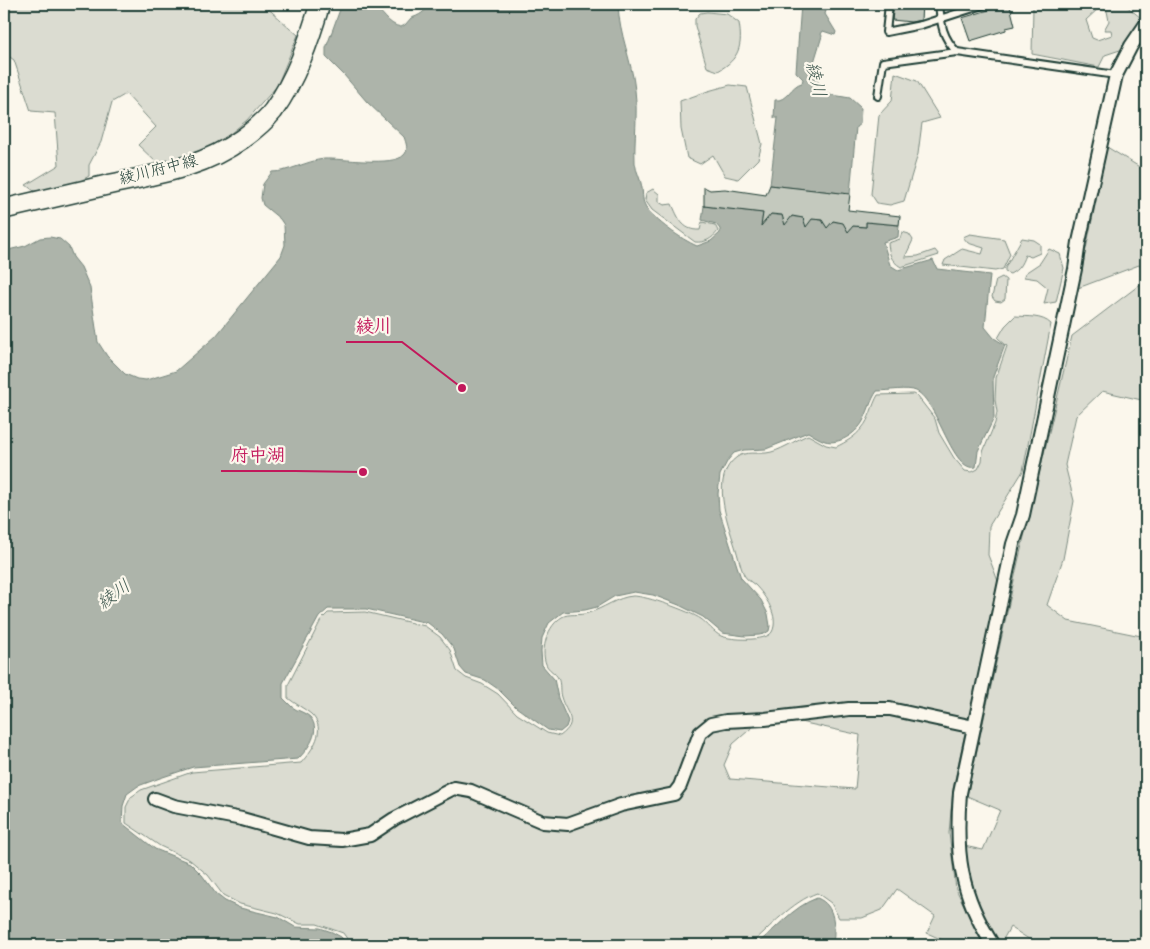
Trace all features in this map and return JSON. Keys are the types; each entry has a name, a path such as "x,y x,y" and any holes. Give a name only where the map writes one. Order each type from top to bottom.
{"main road":[{"name":"綾川府中線","path":"4,209 167,173 194,165 220,154 252,131 272,112 302,59 320,4"}],"street":[{"path":"993,945 970,903 959,856 957,825 960,793 1013,544 1023,515 1076,269 1079,242 1116,75 1131,46 1146,24"},
{"path":"155,799 174,806 242,819 309,838 342,840 370,835 394,819 454,788 471,791 543,822 568,824 621,805 674,794 680,786 700,733 711,724 849,709 890,709 974,728"}],"lane":[{"path":"889,4 886,32 921,25 986,4"},
{"path":"939,4 940,18 948,43 957,52"},
{"path":"878,96 883,62 957,52 1116,75"}],"shaded area":[{"path":"4,4 263,4 298,35 277,86 247,120 214,147 157,163 138,145 156,127 126,94 112,102 101,142 89,165 89,176 70,187 34,191 26,185 59,165 55,113 31,111 14,60 4,53"},
{"path":"1026,4 1124,4 1141,18 1123,49 1105,55 1099,67 1032,54 1033,7","holes":["1099,8 1107,11 1109,21 1104,30 1111,30 1112,35 1097,40 1092,38 1086,20"]},
{"path":"700,13 727,14 739,23 740,45 738,51 731,62 718,71 707,67 695,26 695,19"},
{"path":"895,73 917,81 940,118 922,123 918,154 904,201 890,205 877,203 871,194 879,115 892,101"},
{"path":"730,85 747,87 762,144 758,159 738,179 725,176 713,155 700,164 687,158 681,129 680,101"},
{"path":"1107,147 1146,171 1146,274 1139,265 1078,288"},
{"path":"653,189 659,194 659,202 664,205 672,204 685,226 694,230 700,230 702,222 715,225 718,231 708,240 695,242 652,210 645,200 646,193"},
{"path":"902,232 909,234 913,240 905,257 918,256 935,250 939,255 901,267 891,257 888,243 900,239"},
{"path":"970,234 1004,239 1010,254 1003,269 995,271 943,265 945,260 962,249 982,254 984,248 968,243 963,237"},
{"path":"1022,238 1034,240 1040,244 1040,253 1031,257 1025,255 1016,270 1010,274 1005,272 1005,268"},
{"path":"1049,249 1060,254 1064,268 1056,302 1044,304 1048,288 1037,279 1024,277 1025,273 1040,263"},
{"path":"1002,277 1006,280 1005,299 1001,302 995,301 992,297 996,280"},
{"path":"1146,280 1146,401 1102,391 1076,416 1065,465 1074,501 1063,559 1047,605 1068,621 1146,637 1146,945 1038,945 1010,927 1000,945 997,945 979,913 969,882 964,846 983,850 1000,810 967,796 1018,562 1072,336"},
{"path":"1015,316 1039,318 1051,324 1023,471 989,526 988,555 998,581 969,719 962,721 960,729 965,733 953,789 949,833 956,889 983,945 954,945 927,933 935,916 897,889 882,910 862,918 839,918 831,903 817,893 790,908 750,945 357,945 350,943 343,933 317,924 300,924 277,913 240,904 223,895 208,875 190,860 160,846 126,823 126,807 131,797 141,790 192,772 301,763 310,752 316,740 318,727 316,720 311,714 288,698 288,685 321,620 328,613 365,612 425,626 440,637 450,650 457,671 466,678 482,684 498,694 517,714 547,733 560,736 569,726 570,718 561,697 558,678 547,666 544,651 549,631 562,617 588,613 633,596 658,601 687,612 701,619 721,636 756,639 768,635 772,632 774,626 773,613 763,594 744,575 725,512 722,487 724,475 729,465 740,455 771,452 808,435 826,445 836,447 850,439 862,428 878,395 913,394 918,397 935,419 939,433 954,458 965,471 972,472 978,469 995,423 997,412 995,400 996,378 1007,346 998,338 1005,326","holes":["791,720 860,735 855,789 730,779 724,765 733,744 756,724"]}],"water":[{"path":"342,4 368,4 375,7 396,26 401,27 411,18 422,13 430,4 618,4 635,90 635,163 644,202 650,212 669,229 697,246 711,241 720,233 720,229 716,224 702,220 704,206 763,213 762,220 768,214 784,216 783,220 786,222 789,220 789,216 804,218 806,224 810,219 825,220 824,224 827,226 830,221 846,223 850,229 852,226 866,227 866,222 899,225 898,237 883,242 890,265 898,270 933,260 937,269 990,275 985,327 994,338 1005,345 993,377 994,418 978,451 976,467 967,466 952,449 924,397 916,391 908,389 877,391 862,423 851,435 841,440 825,441 808,432 766,449 744,450 734,453 720,475 719,510 741,578 761,600 768,614 769,631 764,634 745,636 722,633 703,617 679,605 653,595 634,592 615,596 597,607 563,612 549,623 542,638 541,651 542,665 554,679 558,698 568,721 566,727 560,732 548,730 516,707 498,689 485,680 466,674 460,667 454,649 442,634 428,623 366,609 328,609 319,617 283,683 283,698 296,710 310,717 315,728 312,740 298,759 193,767 138,786 127,794 123,806 122,823 155,849 190,863 216,894 225,901 240,908 278,917 295,927 320,928 332,932 341,937 348,945 4,945 4,419 8,401 4,383 4,251 25,246 40,238 60,239 69,247 73,257 81,267 90,288 98,342 107,356 125,374 137,379 146,380 176,371 216,336 281,256 285,245 284,225 280,219 263,205 261,198 263,184 272,172 324,159 389,161 398,159 406,153 407,146 404,137 367,102 326,57 326,48"},
{"path":"801,4 828,4 825,14 836,32 835,35 823,31 814,62 820,72 817,77 821,93 850,98 861,108 860,124 856,127 850,194 770,185 778,118 774,118 775,100 786,96 798,84 802,83 803,79 796,72"},
{"path":"817,898 823,901 831,911 834,925 833,945 755,945 792,913"}],"building":[{"path":"894,4 922,4 921,20 911,22 892,20"},
{"path":"1002,6 1002,8 1010,6 1015,26 970,41 962,18"},
{"path":"770,185 850,194 848,210 900,216 899,225 866,222 866,227 853,226 848,232 843,223 833,221 827,228 822,220 812,219 806,227 803,218 792,216 785,225 782,215 771,214 761,226 763,213 704,206 704,187 710,190 725,189 766,195"}],"place":[{"name":"綾川","path":"462,388"},
{"name":"府中湖","path":"363,472"}]}
